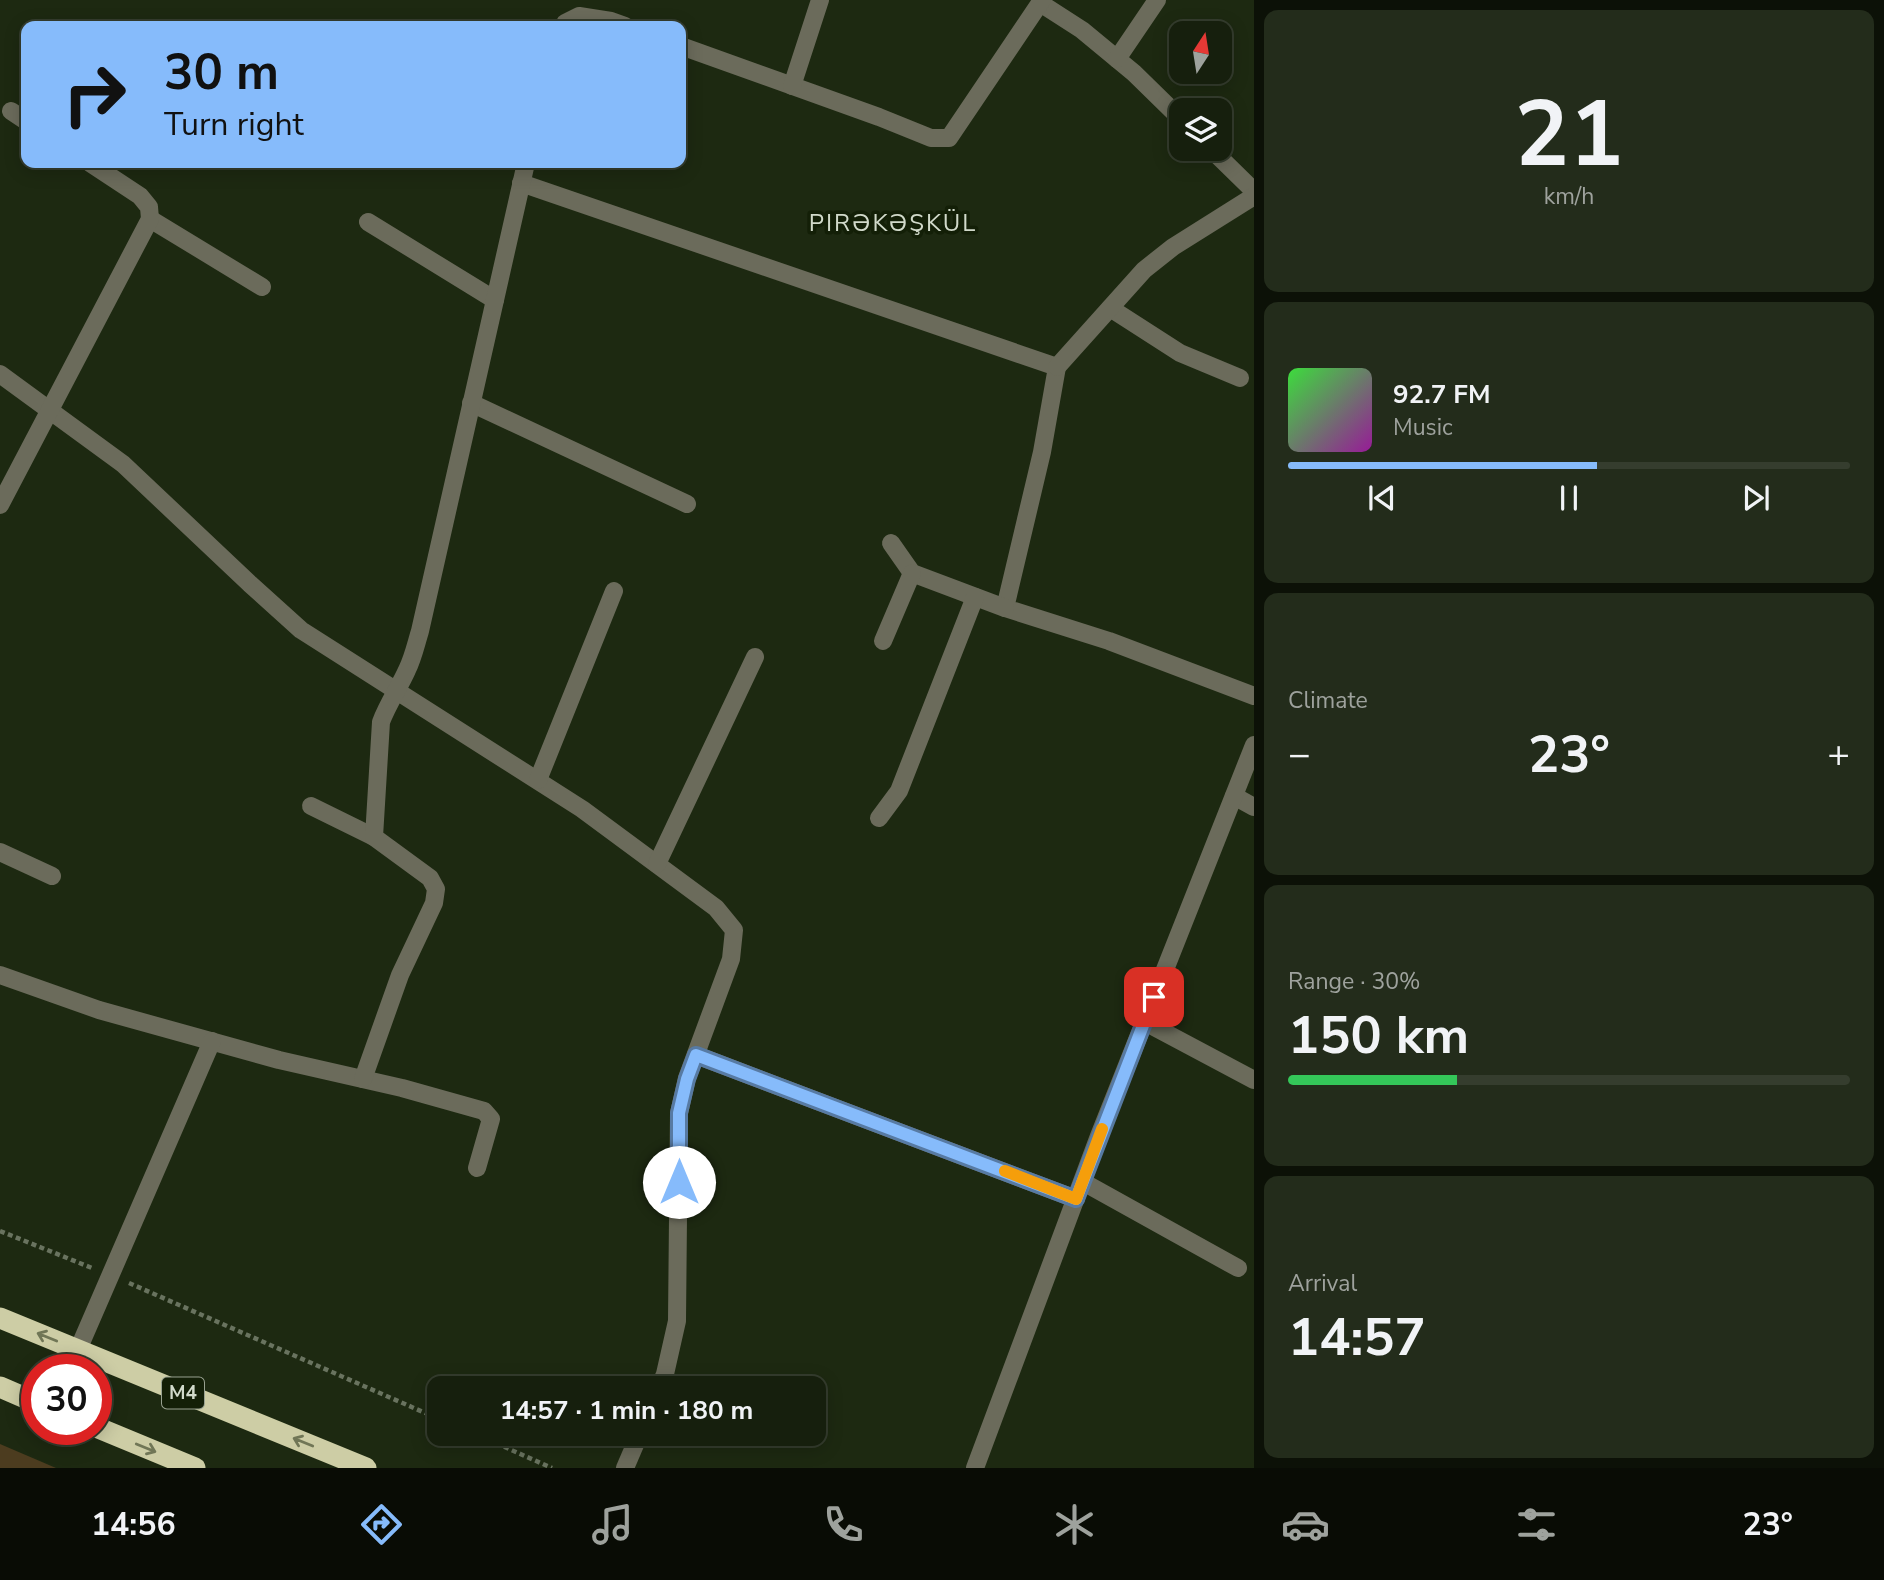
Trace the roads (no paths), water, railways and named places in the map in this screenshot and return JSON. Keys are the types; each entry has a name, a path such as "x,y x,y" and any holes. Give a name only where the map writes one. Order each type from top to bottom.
{"highway":[{"name":"M4","path":"0,1318 366,1468"},
{"path":"0,1387 21,1396"},
{"path":"112,1434 195,1468"}],"street":[{"path":"792,86 820,0"},
{"path":"1117,59 1157,0"},
{"path":"686,48 931,138 949,138 1041,1 1135,73 1169,107"},
{"path":"569,21 579,16 611,21"},
{"path":"1005,608 1042,452 1056,367 1144,270 1173,247 1254,194 1222,161"},
{"path":"0,505 150,219 149,207 140,196 98,168"},
{"path":"374,836 382,722 387,705 409,666 420,631 525,168"},
{"path":"521,183 1056,367"},
{"path":"150,219 262,287"},
{"path":"368,222 495,300"},
{"path":"1110,308 1180,354 1240,378"},
{"path":"0,374 123,464 301,629 582,809 716,908 734,930 731,959 687,1079 679,1113 677,1321 664,1376"},
{"path":"471,403 687,504"},
{"path":"891,543 912,573 1005,608 1109,641 1254,696"},
{"path":"883,641 912,573"},
{"path":"538,780 614,591"},
{"path":"879,818 898,791 975,597"},
{"path":"657,864 755,657"},
{"path":"975,1468 1079,1190 1254,745"},
{"path":"1234,796 1254,807"},
{"path":"311,806 374,836 430,878 436,889 434,902 400,975 363,1079"},
{"path":"0,852 52,876"},
{"path":"0,975 99,1010 279,1060 484,1111 491,1119 477,1168"},
{"path":"1144,1022 1254,1080"},
{"path":"78,1350 212,1041"},
{"path":"696,1055 1079,1190 1238,1268"},
{"path":"625,1468 634,1446"}],"district":[{"name":"PIRƏKƏŞKÜL","path":"893,223"}]}
